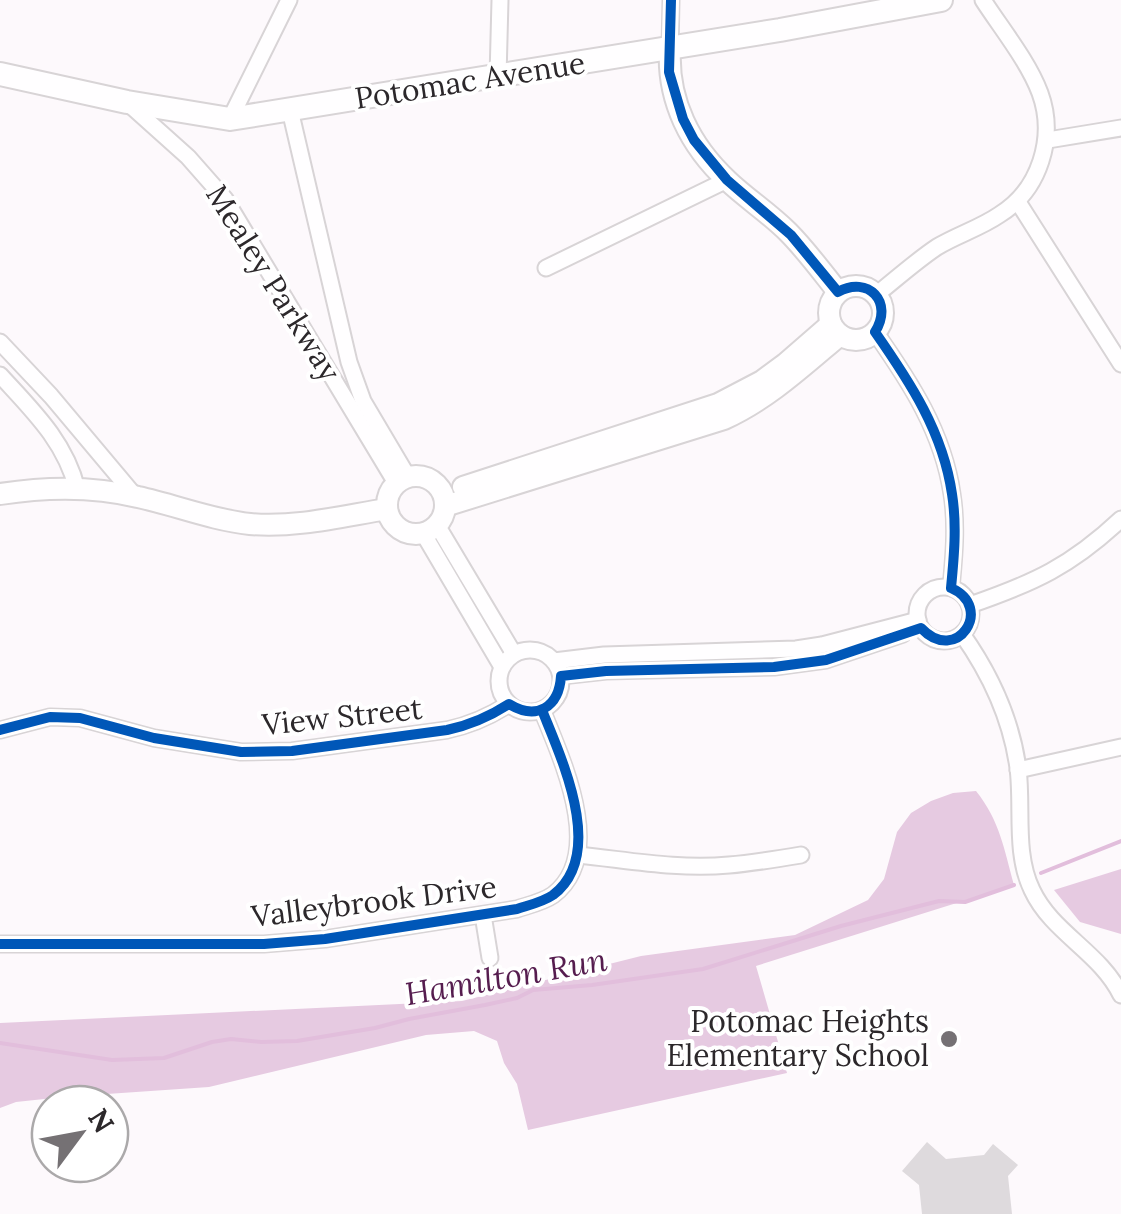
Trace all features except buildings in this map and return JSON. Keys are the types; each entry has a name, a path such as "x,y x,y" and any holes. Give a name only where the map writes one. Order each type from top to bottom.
{"main road":[{"name":"Potomac Avenue","path":"0,74 230,119 940,0"}],"street":[{"path":"230,119 289,0"},
{"path":"498,77 500,0"},
{"path":"671,0 669,72 683,119 694,140 727,180 791,234 838,292"},
{"path":"876,295 935,248 998,217 1018,202 1041,163 1048,140 1040,94 983,0"},
{"name":"Mealey Parkway","path":"128,102 188,156 225,199 402,480"},
{"name":"Mealey Parkway","path":"290,110 349,362 363,401 402,480"},
{"path":"1048,140 1121,128"},
{"path":"546,268 727,180"},
{"path":"1018,202 1121,364"},
{"path":"857,286 876,295 883,313 875,332 852,340 836,329 829,313 838,292 857,286"},
{"path":"502,667 514,654 527,650 547,654 558,668 560,690 542,710 519,710 509,704 500,687 502,667 437,514 437,484 418,476 402,480 390,491 388,509 392,520 411,533 437,514 748,408 770,393 836,329"},
{"path":"875,332 921,402 946,464 953,496 955,539 951,588"},
{"path":"0,342 52,396 135,496"},
{"path":"0,375 61,446 72,467 76,489"},
{"path":"0,494 76,489 135,496 222,520 274,525 388,509"},
{"path":"437,514 514,654"},
{"path":"970,606 1050,574 1092,546 1121,518"},
{"path":"951,588 970,606 969,626 952,640 940,641 929,636 920,624 920,602 933,590 951,588"},
{"path":"558,668 604,655 796,649 920,624"},
{"path":"962,634 998,693 1007,719 1018,770 1019,813 1030,886 1041,906 1105,969 1121,994"},
{"name":"View Street","path":"0,730 50,718 80,718 196,746 241,752 292,752 472,725 509,704"},
{"path":"542,710 569,785 578,824 578,855 700,866 728,866 801,855"},
{"path":"1018,770 1121,748"},
{"name":"Valleybrook Drive","path":"0,944 264,944 325,940 517,909 539,902 564,884 578,855"},
{"path":"483,915 490,958"}],"shaded area":[{"path":"976,791 984,802 996,824 1014,885 756,966 787,1073 528,1130 517,1084 497,1041 474,1031 426,1035 209,1087 130,1092 130,1084 30,1084 30,1101 0,1108 0,1023 462,1001 641,956 795,935 868,900 884,879 897,832 911,813 953,793"},
{"path":"1121,869 1121,934 1080,922 1054,890"}],"waterway":[{"name":"Hamilton Run","path":"1041,873 1121,841"},
{"name":"Hamilton Run","path":"0,1043 112,1060 164,1058 231,1039 297,1041 485,1005 533,990 703,969 841,926 939,901 965,902 1014,885"}],"cycle path":[{"path":"0,730 50,717 80,718 154,738 241,752 292,751 447,730 479,720 509,704 537,711 556,696 561,676 606,671 774,667 826,660 921,628 934,638 947,640 966,629 970,608 964,597 951,588 954,517 948,471 923,408 875,332 880,321 880,302 868,289 838,292 791,235 727,180 694,140 683,119 669,72 671,0"},
{"path":"0,944 264,944 325,939 517,909 545,900 569,877 577,856 578,831 568,779 542,710"}],"place":[{"name":"Potomac Heights Elementary School","path":"949,1039"}]}
